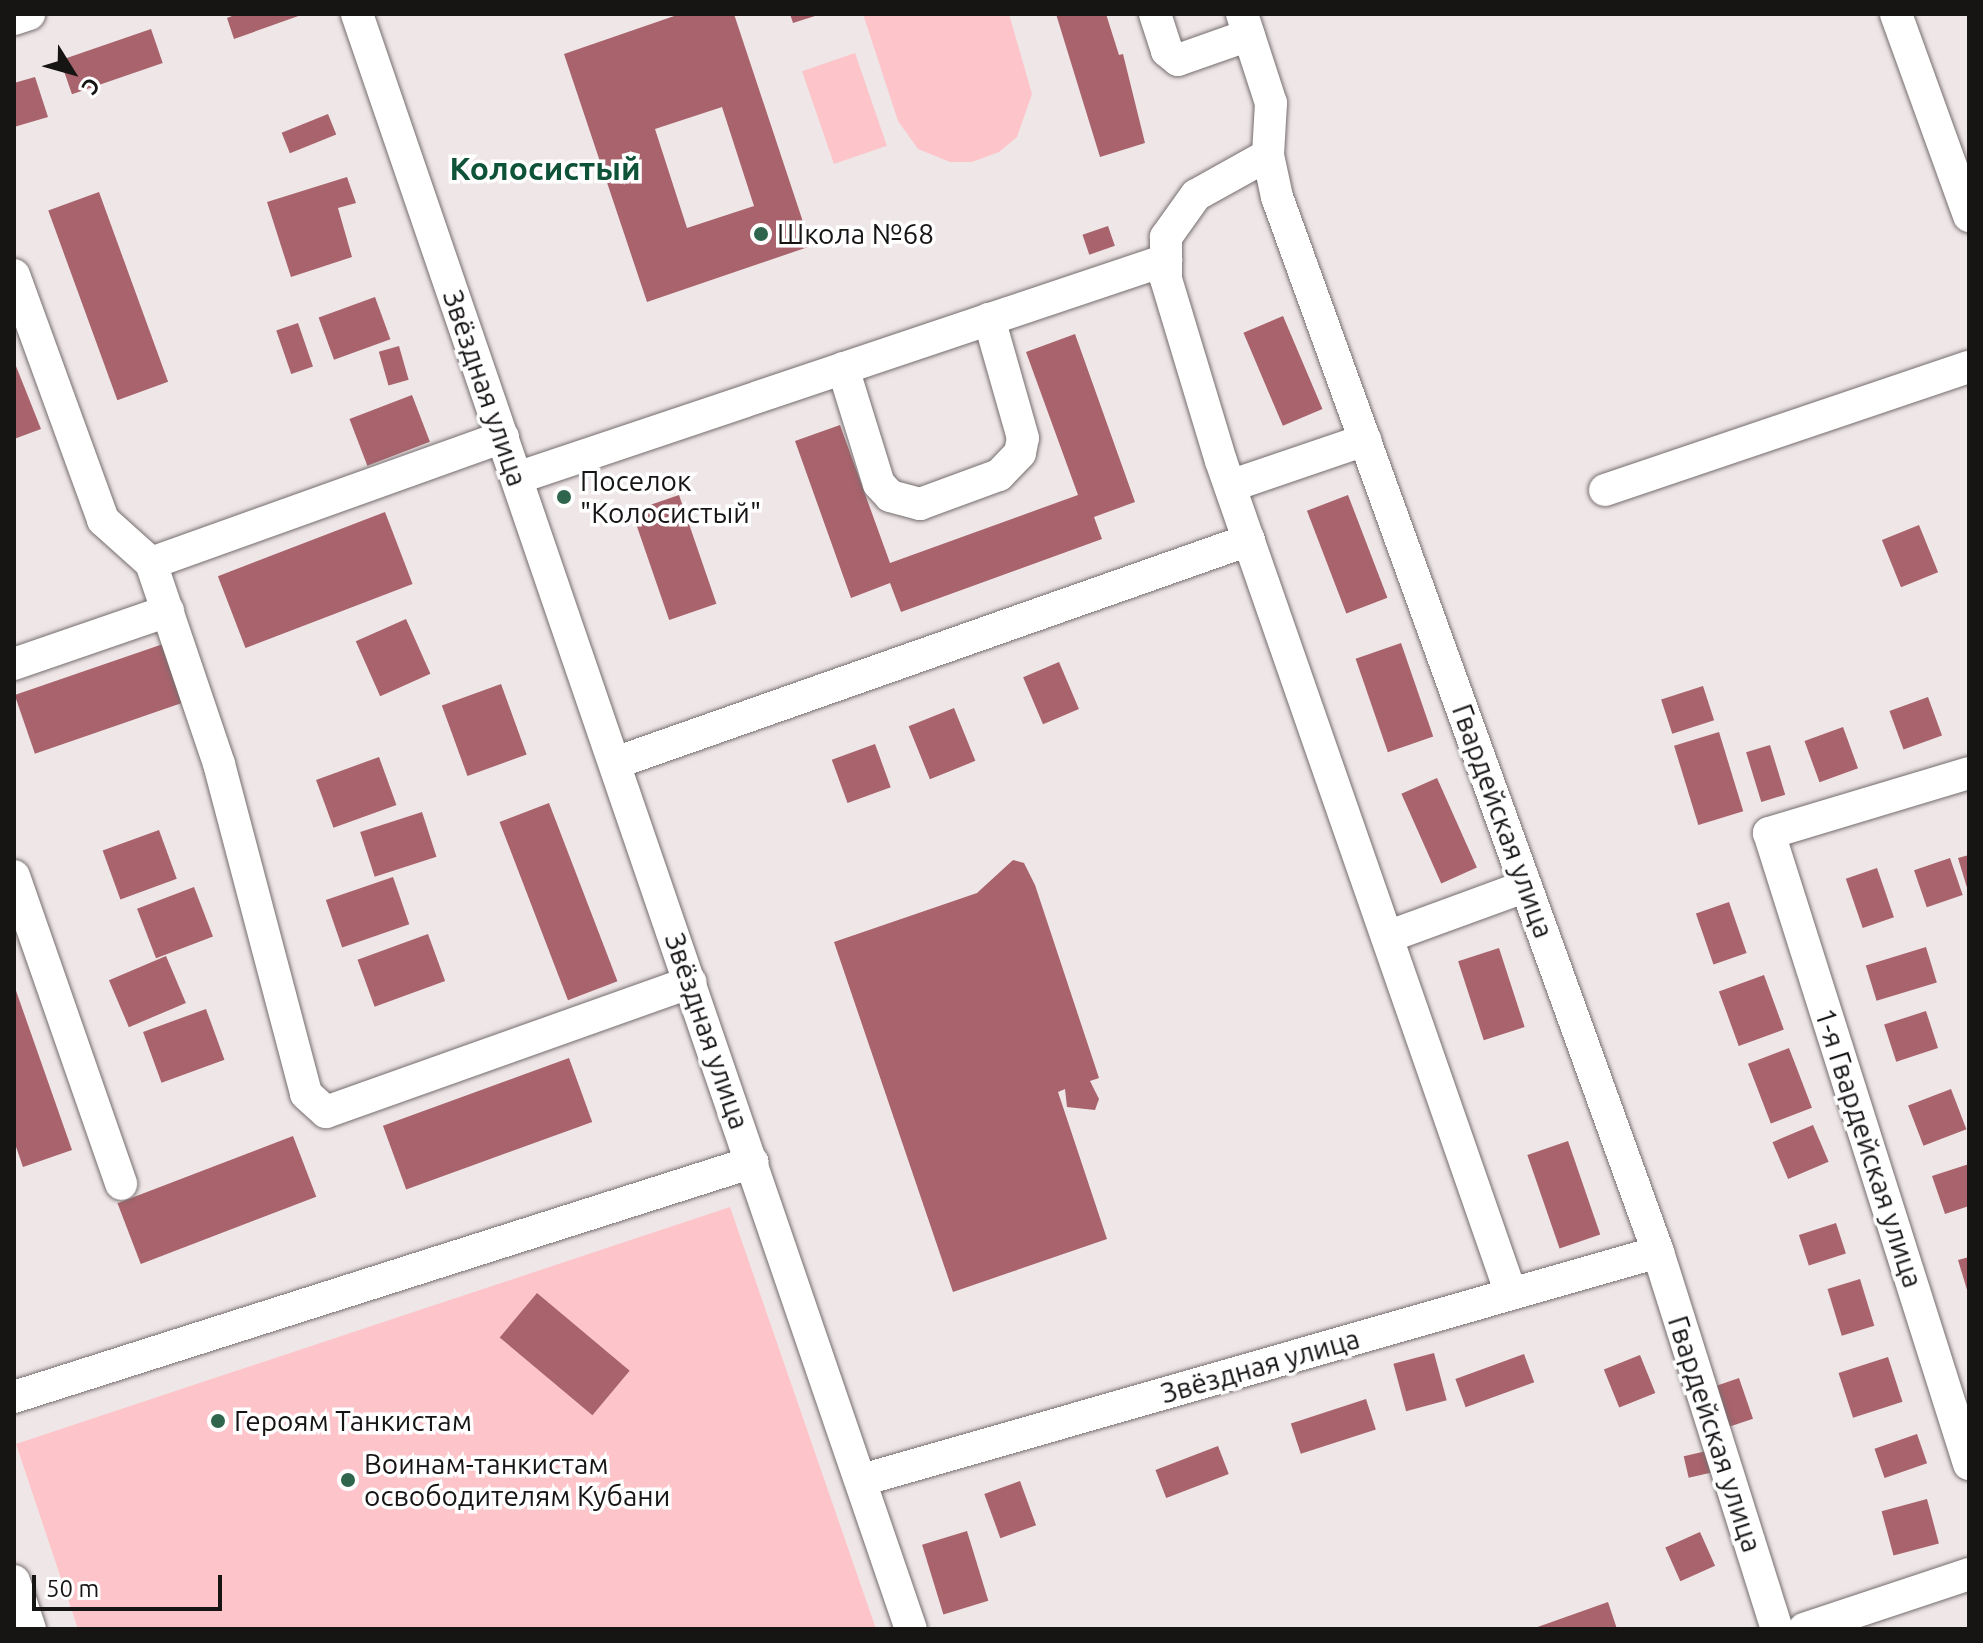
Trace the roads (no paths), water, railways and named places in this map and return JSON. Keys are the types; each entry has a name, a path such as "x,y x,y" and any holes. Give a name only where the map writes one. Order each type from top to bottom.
{"street":[{"path":"14,19 29,14"},
{"name":"Звёздная улица","path":"357,14 503,437 526,484 615,763 911,1629"},
{"path":"1155,14 1167,51 1178,60 1245,25"},
{"path":"1896,14 1969,216"},
{"name":"Гвардейская улица","path":"1245,25 1271,103 1268,155 1277,197 1658,1252 1777,1629"},
{"path":"1268,155 1196,195 1166,237 1166,279 1230,486 1511,1294"},
{"path":"526,484 843,368 1166,260"},
{"path":"14,275 103,520 151,563 219,764 306,1094 326,1112 691,982"},
{"path":"843,368 879,484 890,496 920,504 999,475 1020,453 1023,438 989,319"},
{"path":"1605,490 1969,367"},
{"path":"151,563 503,437"},
{"path":"1230,486 1365,440"},
{"path":"615,763 1249,540"},
{"path":"14,664 168,611"},
{"name":"1-я Гвардейская улица","path":"1969,773 1769,833 1969,1464"},
{"path":"14,876 121,1184"},
{"path":"1387,937 1526,886"},
{"path":"14,1397 753,1162"},
{"name":"Звёздная улица","path":"862,1480 1658,1252"},
{"path":"1804,1629 1969,1574"},
{"path":"14,1581 30,1629"}],"place":[{"name":"Школа №68","path":"761,234"},
{"name":"Поселок \"Колосистый\"","path":"564,497"},
{"name":"Героям Танкистам","path":"218,1421"},
{"name":"Воинам-танкистам освободителям Кубани","path":"348,1480"}],"district":[{"name":"Колосистый","path":"545,168"}]}
